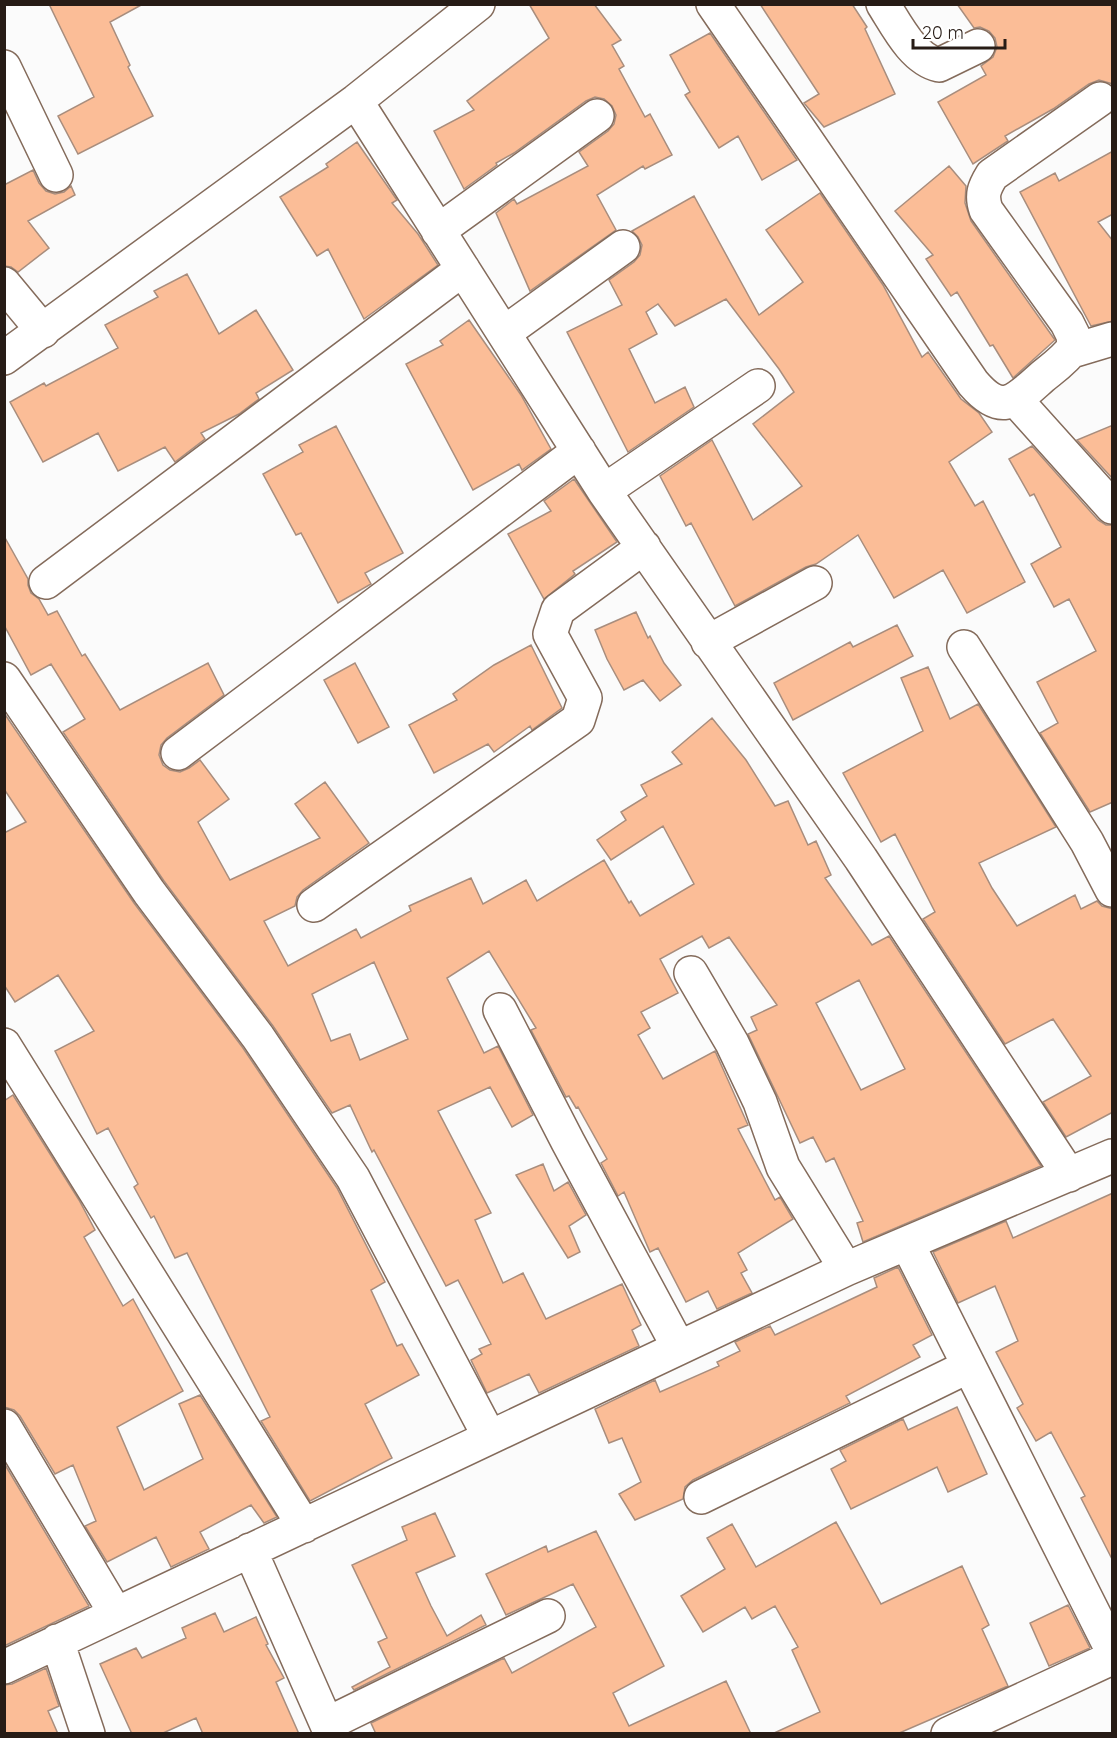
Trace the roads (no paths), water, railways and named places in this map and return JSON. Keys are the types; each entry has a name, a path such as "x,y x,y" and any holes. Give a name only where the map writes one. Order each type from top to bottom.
{"street":[{"path":"4,358 356,101 478,4"},
{"path":"713,4 983,395 992,401 1003,403 1016,400 1072,351 1113,339"},
{"path":"883,4 907,40 928,63 939,65 978,46"},
{"path":"4,67 56,175"},
{"path":"1072,351 1073,335 1067,323 986,210 982,198 984,187 992,175 1100,99"},
{"path":"356,101 604,491 861,859 1069,1175"},
{"path":"438,231 597,116"},
{"path":"504,333 623,247"},
{"path":"46,582 463,269"},
{"path":"4,284 43,331"},
{"path":"604,491 758,386"},
{"path":"1016,400 1113,507"},
{"path":"178,753 579,451"},
{"path":"314,906 578,720 585,698 550,634 558,610 644,547"},
{"path":"708,642 815,583"},
{"path":"964,647 1081,833 1113,890"},
{"path":"4,679 149,892 258,1037 353,1178 489,1436"},
{"path":"691,973 732,1044 760,1102 783,1167 846,1269"},
{"path":"500,1010 679,1348"},
{"path":"4,1045 304,1526"},
{"path":"4,1667 846,1269 1069,1175 1110,1162"},
{"path":"907,1243 1113,1650"},
{"path":"701,1497 969,1366"},
{"path":"4,1426 116,1614"},
{"path":"250,1550 329,1729 548,1616"},
{"path":"57,1641 88,1734"},
{"path":"948,1734 1113,1658"}]}
